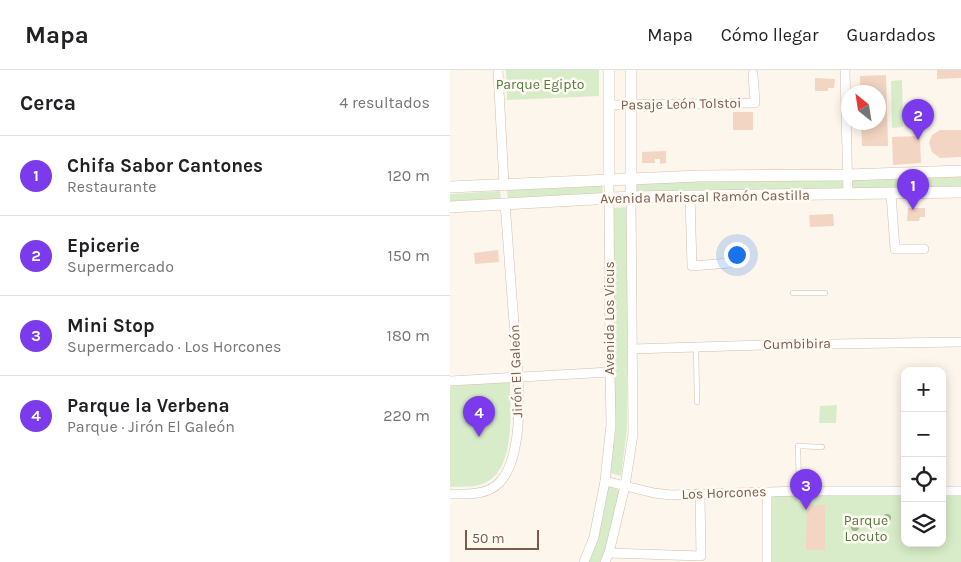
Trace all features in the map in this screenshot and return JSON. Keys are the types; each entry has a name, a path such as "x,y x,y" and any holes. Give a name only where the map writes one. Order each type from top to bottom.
{"main road":[{"name":"Avenida Los Vicus","path":"609,70 609,179"},
{"name":"Avenida Los Vicus","path":"631,70 631,197"},
{"name":"Avenida Mariscal Ramón Castilla","path":"450,187 631,178 848,175 961,171"},
{"name":"Avenida Mariscal Ramón Castilla","path":"450,208 631,197 961,192"}],"street":[{"path":"498,70 504,185"},
{"path":"846,70 848,194"},
{"name":"Pasaje León Tolstoi","path":"609,105 755,103 753,74"},
{"name":"Avenida Los Vicus","path":"584,562 594,537 605,481 611,424 609,179"},
{"path":"891,194 895,249 924,249"},
{"path":"690,196 692,266 729,263"},
{"name":"Avenida Los Vicus","path":"605,562 610,553 625,486 633,434 631,197"},
{"name":"Jirón El Galeón","path":"450,494 473,494 490,490 500,482 507,472 516,445 518,378 505,204"},
{"name":"Cumbibira","path":"632,349 961,342"},
{"path":"450,382 610,372"},
{"name":"Los Horcones","path":"605,481 662,494 901,491"},
{"path":"946,491 961,491"},
{"path":"767,492 767,562"},
{"path":"610,553 701,556 700,495"}],"lane":[{"path":"793,293 825,293"},
{"path":"696,347 697,402"},
{"path":"799,491 798,446 822,447"}],"green space":[{"name":"Parque Egipto","path":"506,70 599,70 599,96 507,100"},
{"path":"902,80 903,127 892,128 891,81"},
{"path":"961,174 961,189 851,191 850,178"},
{"path":"844,177 844,191 635,194 635,181"},
{"path":"602,184 603,193 508,199 507,190"},
{"path":"500,191 501,199 450,202 450,194"},
{"path":"627,207 627,429 621,476 610,473 616,426 614,378 614,208"},
{"path":"510,382 509,438 507,452 502,465 495,476 481,485 450,487 450,386"},
{"path":"837,405 836,423 819,423 820,406"},
{"path":"607,486 621,491 603,562 587,562"},
{"name":"Parque Locuto","path":"771,495 901,495 901,547 946,547 946,495 961,495 961,562 771,562"}],"building":[{"path":"937,70 961,70 961,78 937,79"},
{"path":"886,75 888,146 862,146 861,130 886,130 886,85 860,85 860,76"},
{"path":"815,78 835,79 834,88 828,88 828,91 815,91"},
{"path":"733,112 753,112 753,130 733,130"},
{"path":"940,130 961,130 961,157 940,158 932,152 929,143 932,135"},
{"path":"920,136 921,163 893,165 892,137"},
{"path":"666,151 666,163 660,164 660,159 655,159 655,163 642,163 642,152"},
{"path":"908,208 925,208 925,217 920,217 919,221 907,221"},
{"path":"833,214 834,226 810,227 809,215"},
{"path":"498,250 499,262 475,264 474,253"},
{"path":"807,505 825,505 825,550 806,550"}],"place":[{"name":"Epicerie","path":"918,140"},
{"name":"Chifa Sabor Cantones","path":"913,210"},
{"name":"Parque la Verbena","path":"479,437"},
{"name":"Mini Stop","path":"806,510"}]}
